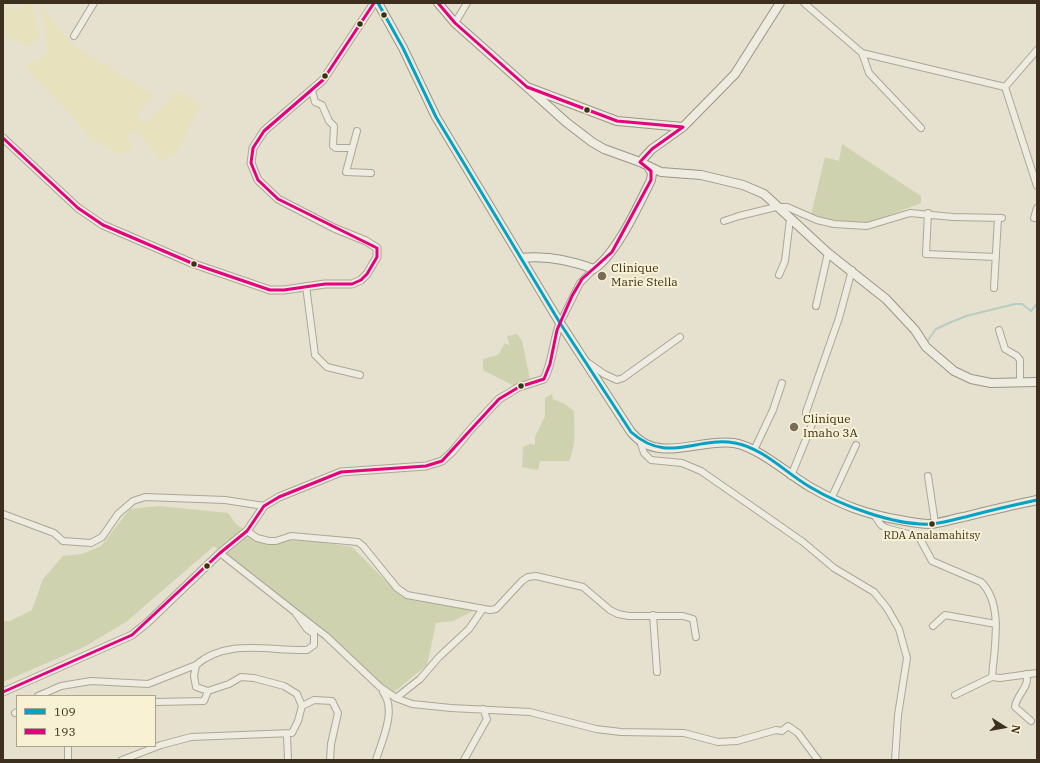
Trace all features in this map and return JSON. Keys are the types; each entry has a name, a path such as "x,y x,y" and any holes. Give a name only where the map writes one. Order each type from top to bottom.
{"main road":[{"path":"378,3 403,48 436,117 560,323 631,432 640,440 649,446 670,450 716,443 734,443 754,450 791,476 847,507 875,516 918,523 935,523 1037,500"},
{"path":"438,3 455,23 544,104 592,142 604,149 640,162 649,168 661,172 701,176 743,185 764,194 776,207 828,253 852,270 896,309 915,330 926,347 954,371 978,381 991,383 1037,382"},
{"path":"640,162 652,148 683,127 735,74 780,3"},
{"path":"527,88 617,120 683,127"},
{"path":"521,258 548,257 594,269 608,258 617,245 650,180 652,173 649,168"}],"street":[{"path":"74,36 94,3"},
{"path":"3,138 78,208 103,225 194,264 270,290 284,290 306,286 352,284 364,277 377,257 376,248 372,244 278,199 258,180 251,163 253,148 264,131 323,80 374,3"},
{"path":"455,23 467,3"},
{"path":"804,3 862,54 870,73 921,128"},
{"path":"1005,87 1037,50"},
{"path":"862,54 1005,87"},
{"path":"1005,87 1037,186"},
{"path":"312,91 315,102 322,105 329,121 334,126 333,146 336,148 352,148"},
{"path":"357,131 346,172 371,173"},
{"path":"724,222 738,216 776,207 786,207 817,220 834,224 867,226 910,213 928,213 953,217 1000,218 994,288"},
{"path":"1037,208 1034,218 1037,218"},
{"path":"928,213 926,254 996,257"},
{"path":"779,276 785,261 790,219"},
{"path":"816,306 828,253"},
{"path":"3,692 132,635 148,622 220,553 247,531 264,506 279,496 341,472 426,466 442,461 452,452 499,399 519,387 544,379 548,370 555,337 560,323 580,282 594,269"},
{"path":"791,476 811,427 812,423 806,418 806,412 839,318 852,270"},
{"path":"306,286 315,355 327,367 360,375"},
{"path":"999,330 1005,349 1017,356 1020,360 1020,383"},
{"path":"586,361 604,374 617,380 680,336"},
{"path":"754,450 773,410 782,383"},
{"path":"640,440 644,453 651,460 682,463 701,472 803,542 834,568 865,586 880,598 899,629 907,658 898,715 895,760"},
{"path":"831,499 856,445"},
{"path":"928,476 935,523"},
{"path":"3,514 54,533 63,541 91,543 102,537 118,514 133,501 145,497 225,500 264,506"},
{"path":"875,516 881,525 886,528 919,536 928,556 938,565 981,582 988,592 997,616 992,677"},
{"path":"247,531 257,538 269,541 276,541 291,536 358,542 401,592 407,595 482,610 496,609 522,581 528,577 536,576 583,587 610,610 618,614 629,616 683,616 693,619 696,637"},
{"path":"220,553 326,636 380,687 396,698 423,706 530,712 596,728 621,732 684,733 718,742 737,741 776,730 782,731 788,726 798,733 818,760"},
{"path":"396,698 420,679 439,656 469,628 482,610"},
{"path":"40,695 61,686 91,680 148,684 196,665 208,656 225,650 244,648 302,650 311,648 314,645 314,634 308,629 295,612"},
{"path":"653,615 657,672"},
{"path":"934,626 945,615 996,624"},
{"path":"156,747 191,737 288,735 295,730 302,706 297,694 284,686 254,678 241,677 229,684 208,691 196,687 194,676 196,665"},
{"path":"955,694 992,677 1000,678 1037,673"},
{"path":"1026,674 1028,678 1026,685 1015,701 1015,707 1031,721"},
{"path":"376,760 386,727 389,705 387,697 380,687"},
{"path":"156,702 204,701 208,691"},
{"path":"302,706 314,700 332,701 338,713 331,744 330,760"},
{"path":"464,760 487,719 483,709"},
{"path":"288,735 288,760"},
{"path":"68,747 68,760"},
{"path":"122,760 156,747"}],"shaded area":[{"path":"3,3 19,10 26,3 32,3 39,38 27,47 3,35"},
{"path":"41,3 55,23 75,46 154,95 137,112 145,125 178,90 200,104 178,152 161,161 138,132 127,134 133,149 121,155 89,137 63,106 35,77 24,68 48,52"}],"green space":[{"path":"842,144 921,196 921,203 869,223 840,221 811,215 825,157 839,161"},
{"path":"517,334 522,341 530,379 514,386 483,370 483,359 498,355 505,343 510,346 507,336"},
{"path":"552,394 553,399 565,404 574,411 575,431 572,454 569,461 540,461 538,470 522,467 523,447 530,444 535,445 535,437 545,416 545,398"},
{"path":"159,506 228,513 236,524 261,541 308,540 352,547 401,596 475,610 453,621 436,623 427,665 393,693 366,675 316,627 268,591 214,546 126,622 84,647 3,682 3,621 10,621 32,610 43,579 63,556 82,554 101,546 130,509"}],"waterway":[{"path":"926,343 936,329 966,316 1015,304 1022,304 1031,311 1037,304"}],"transit line":[{"name":"193","path":"3,138 78,208 103,225 194,264 270,290 284,290 325,284 352,284 361,280 367,274 377,257 377,248 278,199 258,180 251,163 253,148 264,131 323,80 374,3"},
{"name":"109","path":"378,3 403,48 436,117 560,323 631,432 644,442 657,447 670,448 721,442 735,443 745,446 765,455 810,487 836,501 868,513 901,522 917,524 940,523 1037,500"},
{"name":"193","path":"438,3 455,23 527,87 617,121 683,127"},
{"name":"193","path":"3,692 132,635 220,553 247,531 264,506 279,497 341,472 426,466 442,461 499,399 519,387 544,379 550,364 557,330 572,296 582,279 612,252 651,180 651,171 640,162 652,149 683,127"}],"place":[{"name":"Clinique Marie Stella","path":"602,276"},
{"name":"Clinique Imaho 3A","path":"794,427"},
{"name":"RDA Analamahitsy","path":"932,524"}]}
